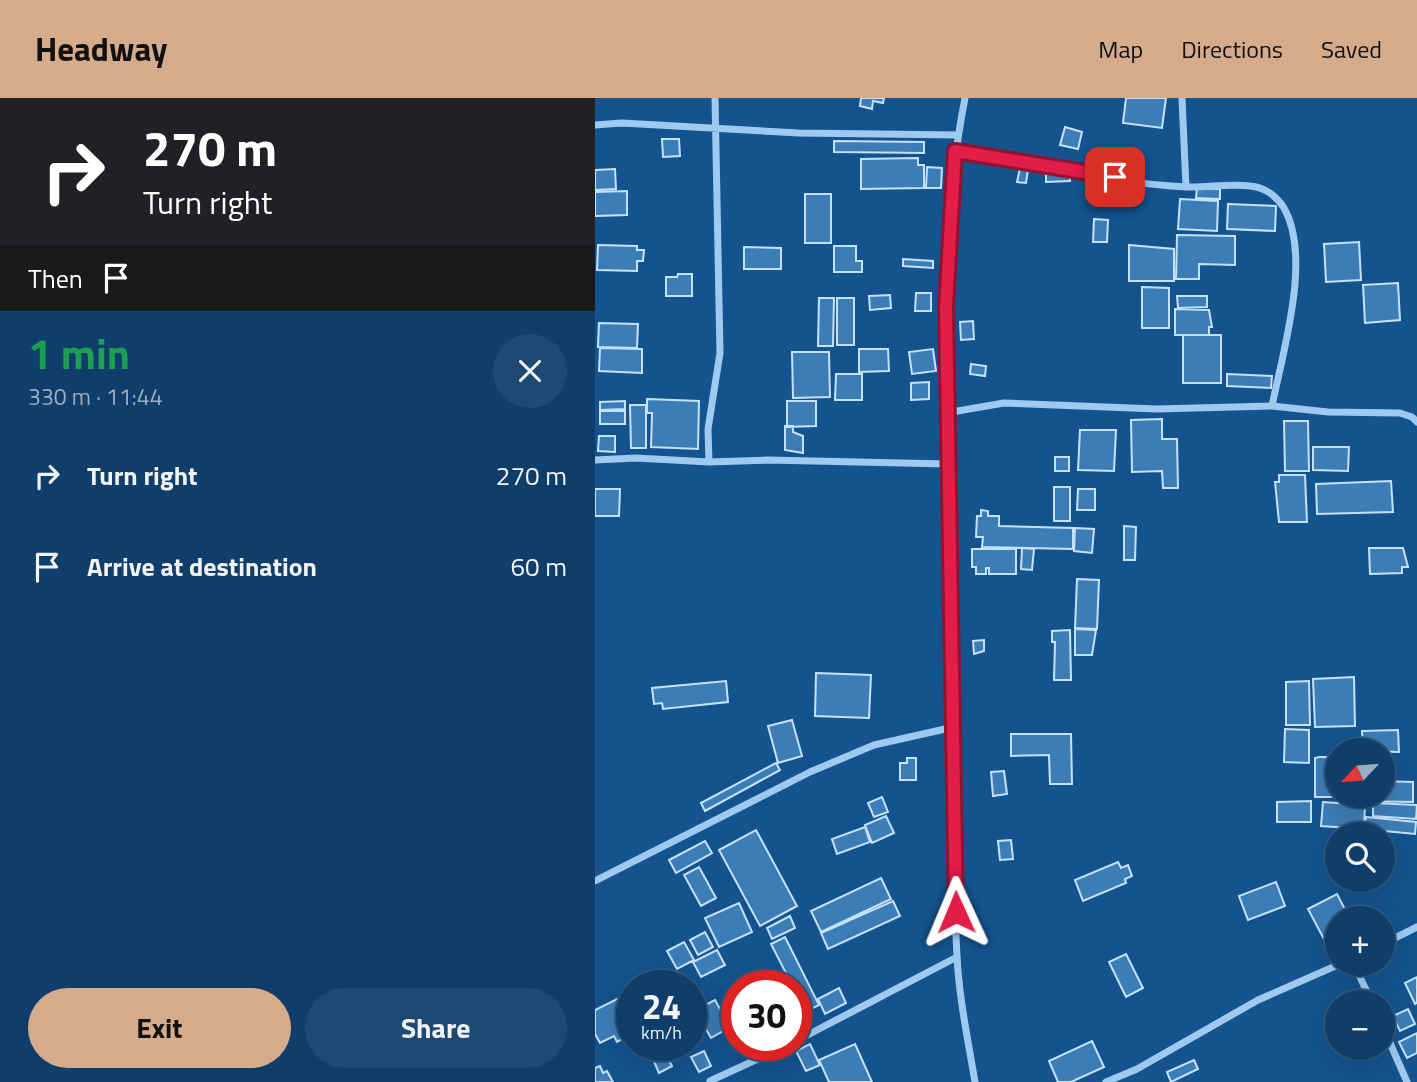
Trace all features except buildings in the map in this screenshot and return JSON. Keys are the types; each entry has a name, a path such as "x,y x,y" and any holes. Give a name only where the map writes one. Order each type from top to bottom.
{"street":[{"path":"709,462 708,429 720,353 715,98"},
{"path":"965,98 955,151 946,307 946,413 957,957 975,1082"},
{"path":"1182,98 1186,187"},
{"path":"595,125 622,123 799,133 958,135"},
{"path":"955,151 1186,187 1251,186 1272,193 1283,206 1297,246 1297,273 1272,405"},
{"path":"946,413 1004,403 1157,409 1272,405 1328,412 1400,413 1412,416 1417,422"},
{"path":"595,460 636,457 709,462 768,460 947,464"},
{"path":"595,881 810,772 874,745 954,727"},
{"path":"1395,938 1417,927"},
{"path":"812,1033 957,957"},
{"path":"1106,1082 1137,1069 1258,1000 1325,971"},
{"path":"1395,1053 1408,1082"},
{"path":"709,1081 753,1061"}],"route":[{"path":"956,912 946,307 955,151 1115,177"}]}
